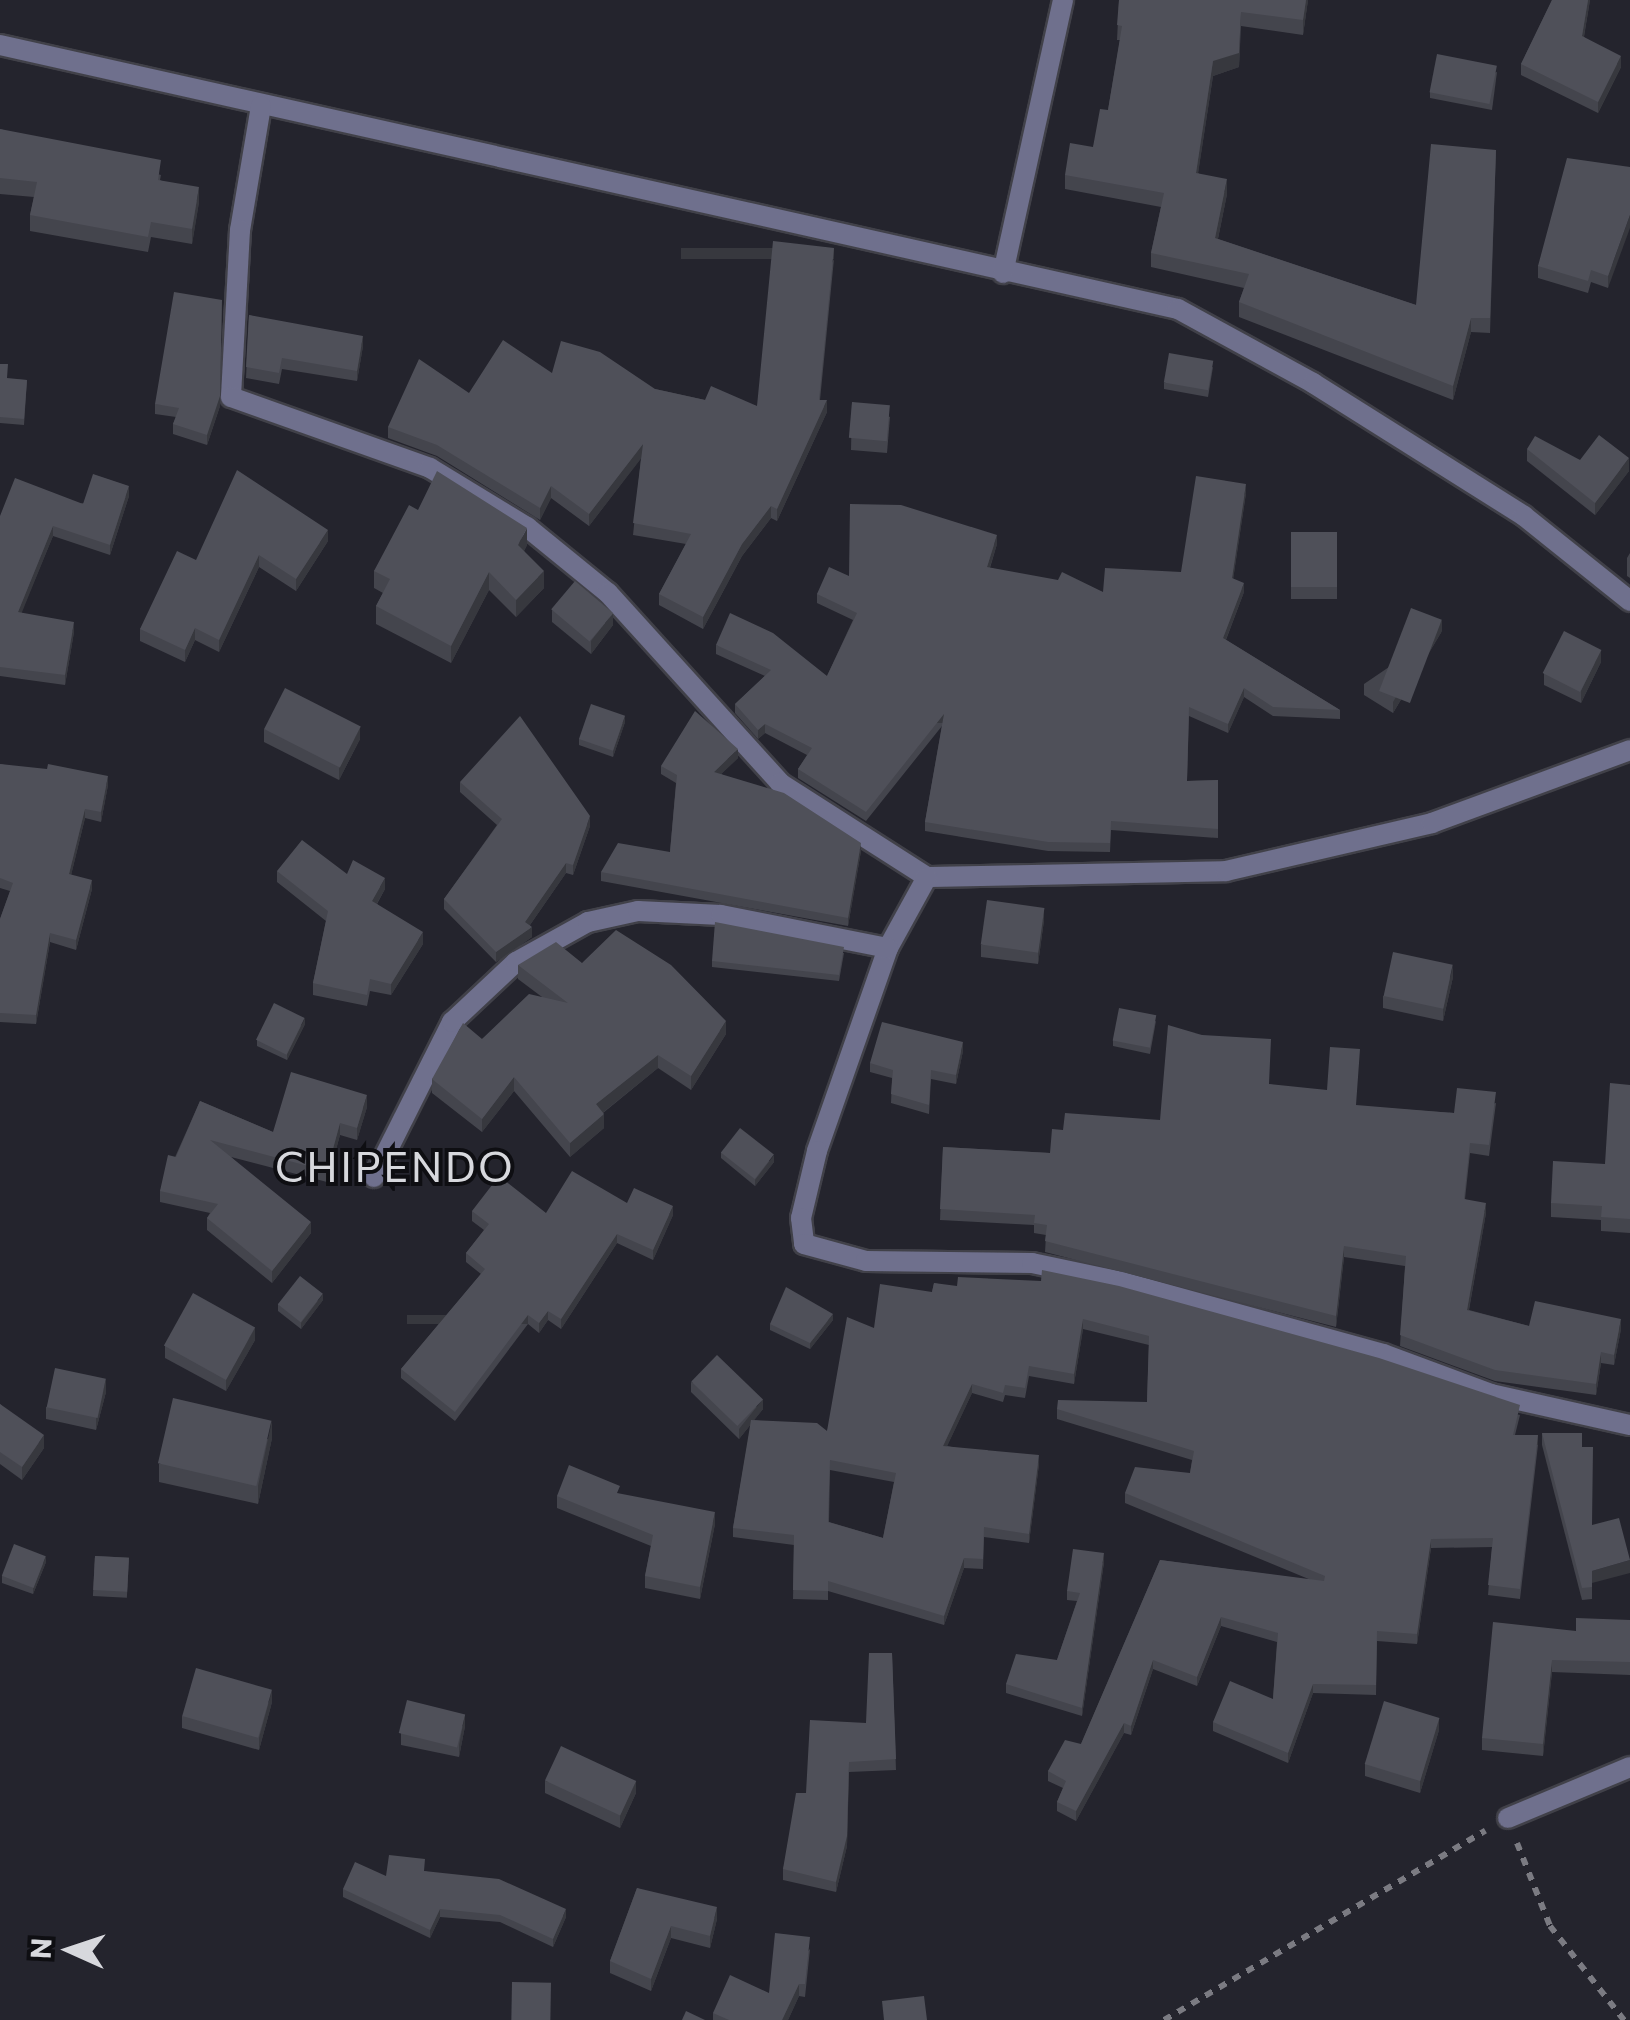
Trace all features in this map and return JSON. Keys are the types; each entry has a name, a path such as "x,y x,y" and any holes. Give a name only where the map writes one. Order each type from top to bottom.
{"street":[{"path":"1002,273 1062,0"},
{"path":"0,45 1002,273 1178,309 1312,383 1524,516 1630,600"},
{"path":"261,106 240,230 231,397 430,468 528,527 608,593 780,783 927,876 1226,871 1432,823 1630,750"},
{"path":"927,876 888,948 818,1151 802,1218 804,1244 866,1260 1032,1263 1104,1278 1383,1354 1490,1394 1630,1424"},
{"path":"374,1178 452,1022 516,962 588,922 638,911 720,915 888,948"},
{"path":"1508,1818 1630,1767"}],"path":[{"path":"1164,2020 1508,1818 1550,1926 1624,2020"}],"building":[{"path":"1119,0 1306,0 1303,20 1241,12 1239,53 1213,61 1196,173 1227,179 1215,238 1416,305 1431,144 1496,150 1490,318 1471,318 1453,386 1239,302 1249,274 1151,253 1164,193 1065,175 1070,143 1093,147 1100,109 1108,110 1122,26 1117,25"},
{"path":"1552,0 1588,0 1582,36 1621,56 1598,102 1521,64"},
{"path":"1437,54 1497,66 1489,104 1430,92"},
{"path":"0,129 161,160 158,180 199,187 192,229 151,222 148,237 30,215 37,182 0,178"},
{"path":"1567,158 1630,167 1630,215 1608,276 1591,270 1588,281 1538,266"},
{"path":"773,241 834,248 819,400 827,400 777,509 771,506 742,544 703,617 659,594 691,534 633,523 643,444 589,514 551,486 540,508 437,445 388,427 419,359 469,393 503,340 552,373 561,341 600,352 655,389 705,400 711,386 757,406"},
{"path":"174,292 222,300 220,396 207,435 173,424 179,408 155,404"},
{"path":"249,315 363,336 357,371 282,358 279,373 246,367"},
{"path":"1169,353 1213,361 1208,390 1164,383"},
{"path":"0,364 8,364 7,378 27,380 24,419 0,417"},
{"path":"852,402 890,405 887,441 849,438"},
{"path":"1599,435 1629,458 1595,503 1527,449 1535,436 1580,460"},
{"path":"237,470 328,530 296,579 259,555 219,640 195,628 185,650 140,629 177,551 196,560"},
{"path":"437,471 527,528 518,545 544,571 516,600 489,572 451,646 376,606 390,579 374,571 409,505 418,510"},
{"path":"93,474 129,486 110,545 53,526 18,612 74,622 65,675 0,667 0,516 15,478 83,504"},
{"path":"1196,476 1246,484 1232,578 1244,583 1223,638 1340,710 1273,707 1244,688 1228,724 1189,707 1187,781 1218,780 1218,829 1111,821 1110,843 1048,842 925,822 944,714 866,812 798,769 812,748 765,724 758,730 735,704 771,670 716,645 730,613 773,633 827,676 857,613 817,594 829,567 849,576 850,504 901,505 997,535 987,567 1058,580 1062,572 1103,592 1105,568 1181,572"},
{"path":"1291,532 1337,532 1337,587 1291,587"},
{"path":"575,581 613,613 590,641 551,609"},
{"path":"1411,608 1442,620 1410,703 1379,691"},
{"path":"1564,631 1601,650 1580,692 1543,673"},
{"path":"285,688 361,727 340,768 264,729"},
{"path":"591,704 625,716 613,751 579,739"},
{"path":"695,711 738,749 714,772 784,793 861,843 848,918 601,872 618,843 670,852 677,775 661,766"},
{"path":"520,716 590,816 573,865 566,863 525,922 532,927 496,952 444,899 502,819 460,782"},
{"path":"0,764 47,769 48,764 108,776 101,812 85,809 69,874 92,880 76,940 50,933 36,1015 0,1013 0,919 13,883 0,878"},
{"path":"302,840 347,874 353,860 385,878 372,901 423,932 391,984 370,979 367,995 313,983 328,911 277,871"},
{"path":"987,900 1044,908 1038,953 981,945"},
{"path":"715,922 844,947 839,975 712,961"},
{"path":"616,930 671,965 726,1021 691,1076 658,1055 596,1104 604,1114 570,1143 514,1077 482,1119 432,1079 463,1023 482,1039 529,994 568,1003 518,965 556,942 582,963"},
{"path":"1393,952 1453,965 1443,1009 1384,996"},
{"path":"274,1003 305,1018 287,1055 256,1040"},
{"path":"1119,1008 1156,1015 1150,1048 1113,1040"},
{"path":"882,1022 963,1042 956,1075 931,1070 929,1105 891,1094 893,1070 870,1063"},
{"path":"1168,1025 1202,1035 1271,1039 1269,1084 1327,1090 1330,1047 1360,1049 1356,1105 1454,1113 1457,1088 1496,1092 1489,1145 1470,1143 1464,1199 1486,1203 1467,1310 1529,1326 1535,1301 1621,1319 1614,1355 1601,1352 1596,1384 1495,1370 1400,1335 1406,1256 1344,1246 1336,1316 1045,1241 1047,1225 1034,1223 1035,1215 940,1209 943,1147 1050,1153 1052,1129 1063,1130 1065,1113 1160,1120"},
{"path":"291,1072 367,1095 357,1128 340,1123 327,1171 210,1140 311,1222 272,1271 207,1218 218,1204 160,1191 168,1155 176,1157 200,1101 273,1132"},
{"path":"1610,1083 1630,1085 1630,1219 1601,1217 1602,1206 1551,1203 1553,1161 1605,1164"},
{"path":"740,1128 774,1154 755,1179 721,1152"},
{"path":"572,1171 627,1203 634,1188 673,1206 653,1250 617,1234 561,1319 548,1311 539,1323 528,1315 455,1412 401,1369 485,1269 466,1253 489,1224 472,1211 499,1176 546,1213"},
{"path":"1042,1270 1119,1286 1379,1358 1520,1405 1513,1435 1538,1435 1520,1589 1488,1585 1493,1538 1431,1539 1417,1634 1377,1631 1376,1685 1313,1684 1288,1753 1213,1722 1230,1681 1273,1699 1278,1633 1221,1617 1197,1677 1153,1660 1131,1726 1124,1723 1076,1811 1057,1802 1066,1781 1048,1771 1065,1740 1081,1744 1160,1560 1324,1581 1325,1576 1125,1493 1135,1467 1190,1473 1194,1451 1057,1409 1058,1400 1147,1402 1149,1336 1083,1319 1074,1374 1029,1366 1025,1388 1005,1385 1003,1393 972,1384 943,1446 1039,1455 1029,1534 984,1527 983,1559 964,1558 944,1616 828,1581 828,1591 793,1590 794,1535 733,1528 751,1420 817,1423 827,1431 847,1317 874,1328 880,1284 932,1292 934,1283 957,1286 958,1277 1041,1281","holes":["830,1460 896,1473 883,1538 828,1522"]},
{"path":"300,1276 323,1294 301,1322 278,1304"},
{"path":"786,1287 833,1314 810,1343 770,1324"},
{"path":"193,1293 255,1327 226,1380 164,1345"},
{"path":"717,1355 763,1399 737,1426 691,1382"},
{"path":"55,1368 106,1379 98,1418 47,1407"},
{"path":"173,1398 271,1421 256,1486 158,1463"},
{"path":"0,1404 44,1435 22,1467 0,1452"},
{"path":"1542,1433 1582,1433 1582,1447 1593,1447 1592,1525 1619,1518 1630,1560 1592,1571 1592,1587 1582,1588"},
{"path":"569,1465 620,1486 617,1493 715,1512 700,1587 645,1576 653,1535 557,1496"},
{"path":"14,1544 46,1556 34,1588 2,1576"},
{"path":"1073,1549 1104,1553 1082,1708 1006,1684 1016,1654 1057,1660 1080,1593 1067,1591"},
{"path":"95,1556 129,1558 127,1592 93,1590"},
{"path":"1576,1618 1630,1620 1630,1662 1552,1660 1543,1744 1482,1738 1493,1622 1576,1631"},
{"path":"869,1653 892,1653 896,1759 849,1762 847,1836 836,1882 783,1869 796,1793 806,1793 810,1720 866,1723"},
{"path":"196,1668 272,1690 258,1738 182,1716"},
{"path":"407,1700 465,1715 457,1748 399,1733"},
{"path":"1384,1701 1439,1718 1420,1781 1365,1764"},
{"path":"561,1746 636,1781 620,1816 545,1780"},
{"path":"389,1855 425,1859 424,1871 499,1879 566,1909 553,1939 500,1915 440,1909 430,1930 343,1889 355,1862 386,1876"},
{"path":"637,1888 717,1907 710,1936 671,1926 651,1979 610,1961"},
{"path":"775,1933 810,1937 805,1984 799,1984 782,2020 729,2020 713,2013 730,1975 769,1993"},
{"path":"512,1982 551,1983 550,2020 511,2020"},
{"path":"924,1996 927,2020 884,2020 882,2001"},
{"path":"686,2011 705,2020 682,2020"}],"district":[{"name":"CHIPENDO","path":"395,1165"}]}
